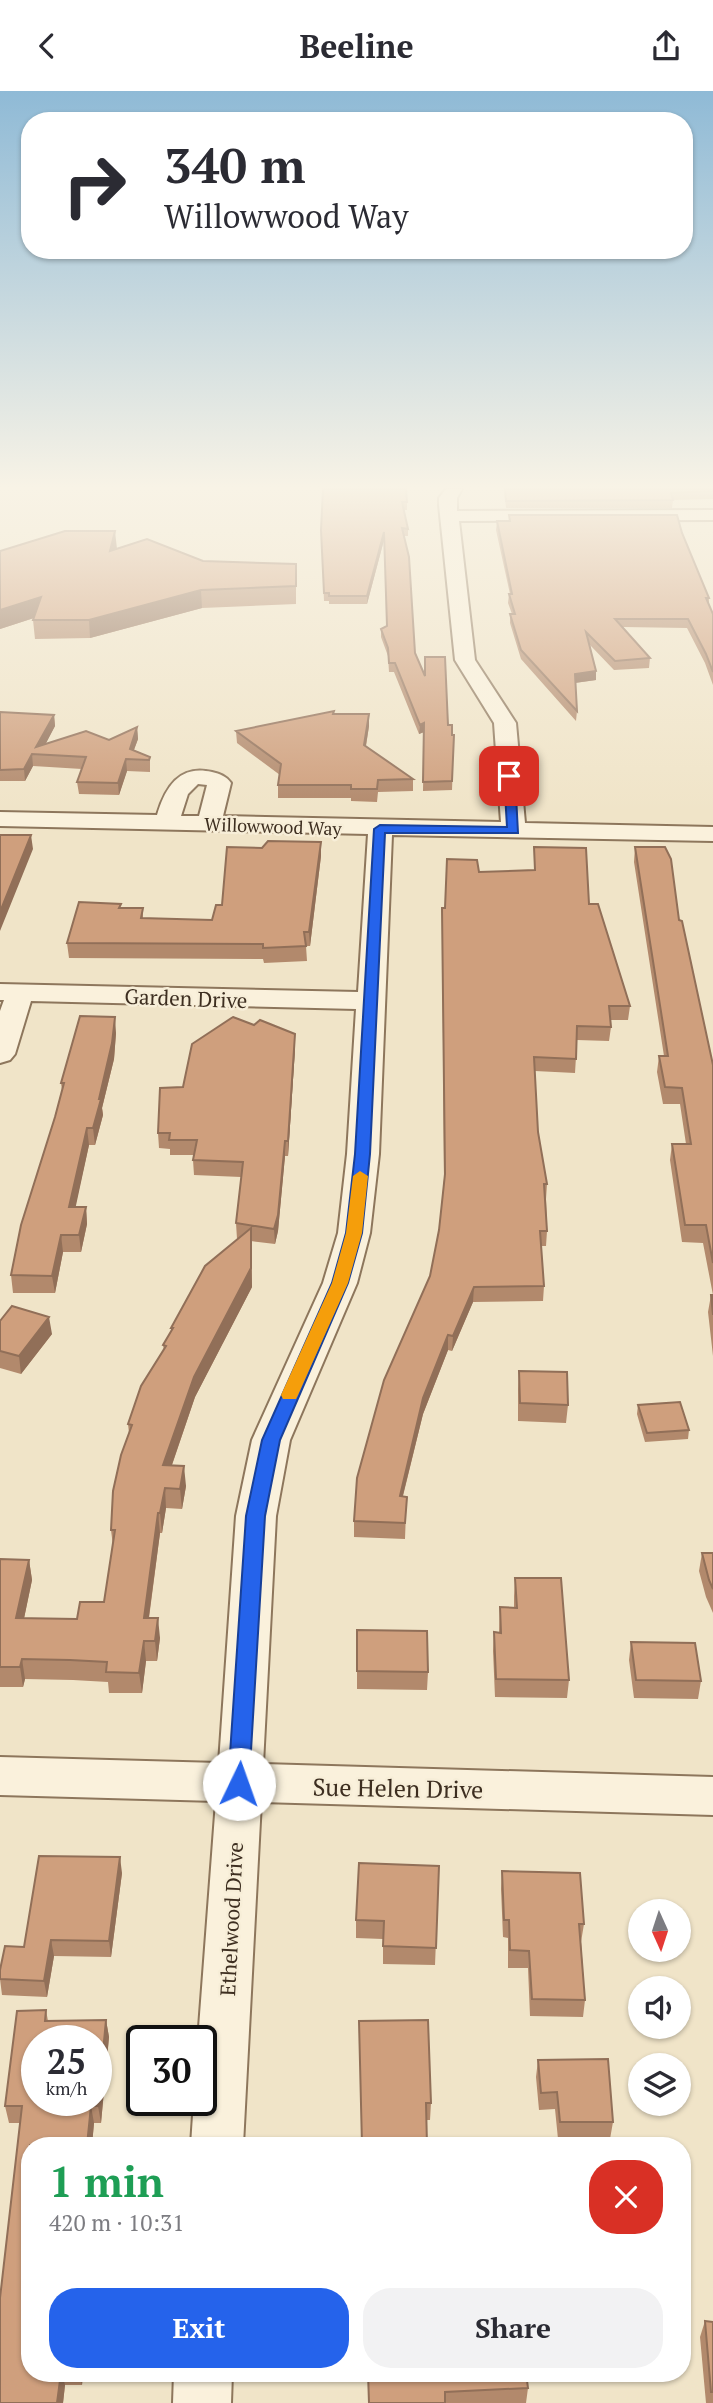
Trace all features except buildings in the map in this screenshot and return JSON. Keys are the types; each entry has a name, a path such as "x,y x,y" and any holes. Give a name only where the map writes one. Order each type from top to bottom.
{"street":[{"path":"458,597 465,660 470,673 502,713 505,723 513,830"},
{"path":"166,823 180,784 187,779 199,777 212,778 220,786 209,823"},
{"name":"Willowwood Way","path":"0,819 713,834"},
{"name":"Ethelwood Drive","path":"217,2137 256,1516 271,1440 340,1283 354,1233 363,1154 380,829"},
{"path":"0,1054 10,993"},
{"name":"Garden Drive","path":"10,993 339,1002 371,1000"},
{"name":"Sue Helen Drive","path":"0,1776 713,1796"},
{"path":"202,2403 203,2382"}],"slow traffic":[{"path":"290,1395 340,1283 354,1233 360,1176"}],"route":[{"path":"239,1784 256,1516 271,1440 340,1283 354,1233 363,1154 380,829 513,830 509,776"}]}
